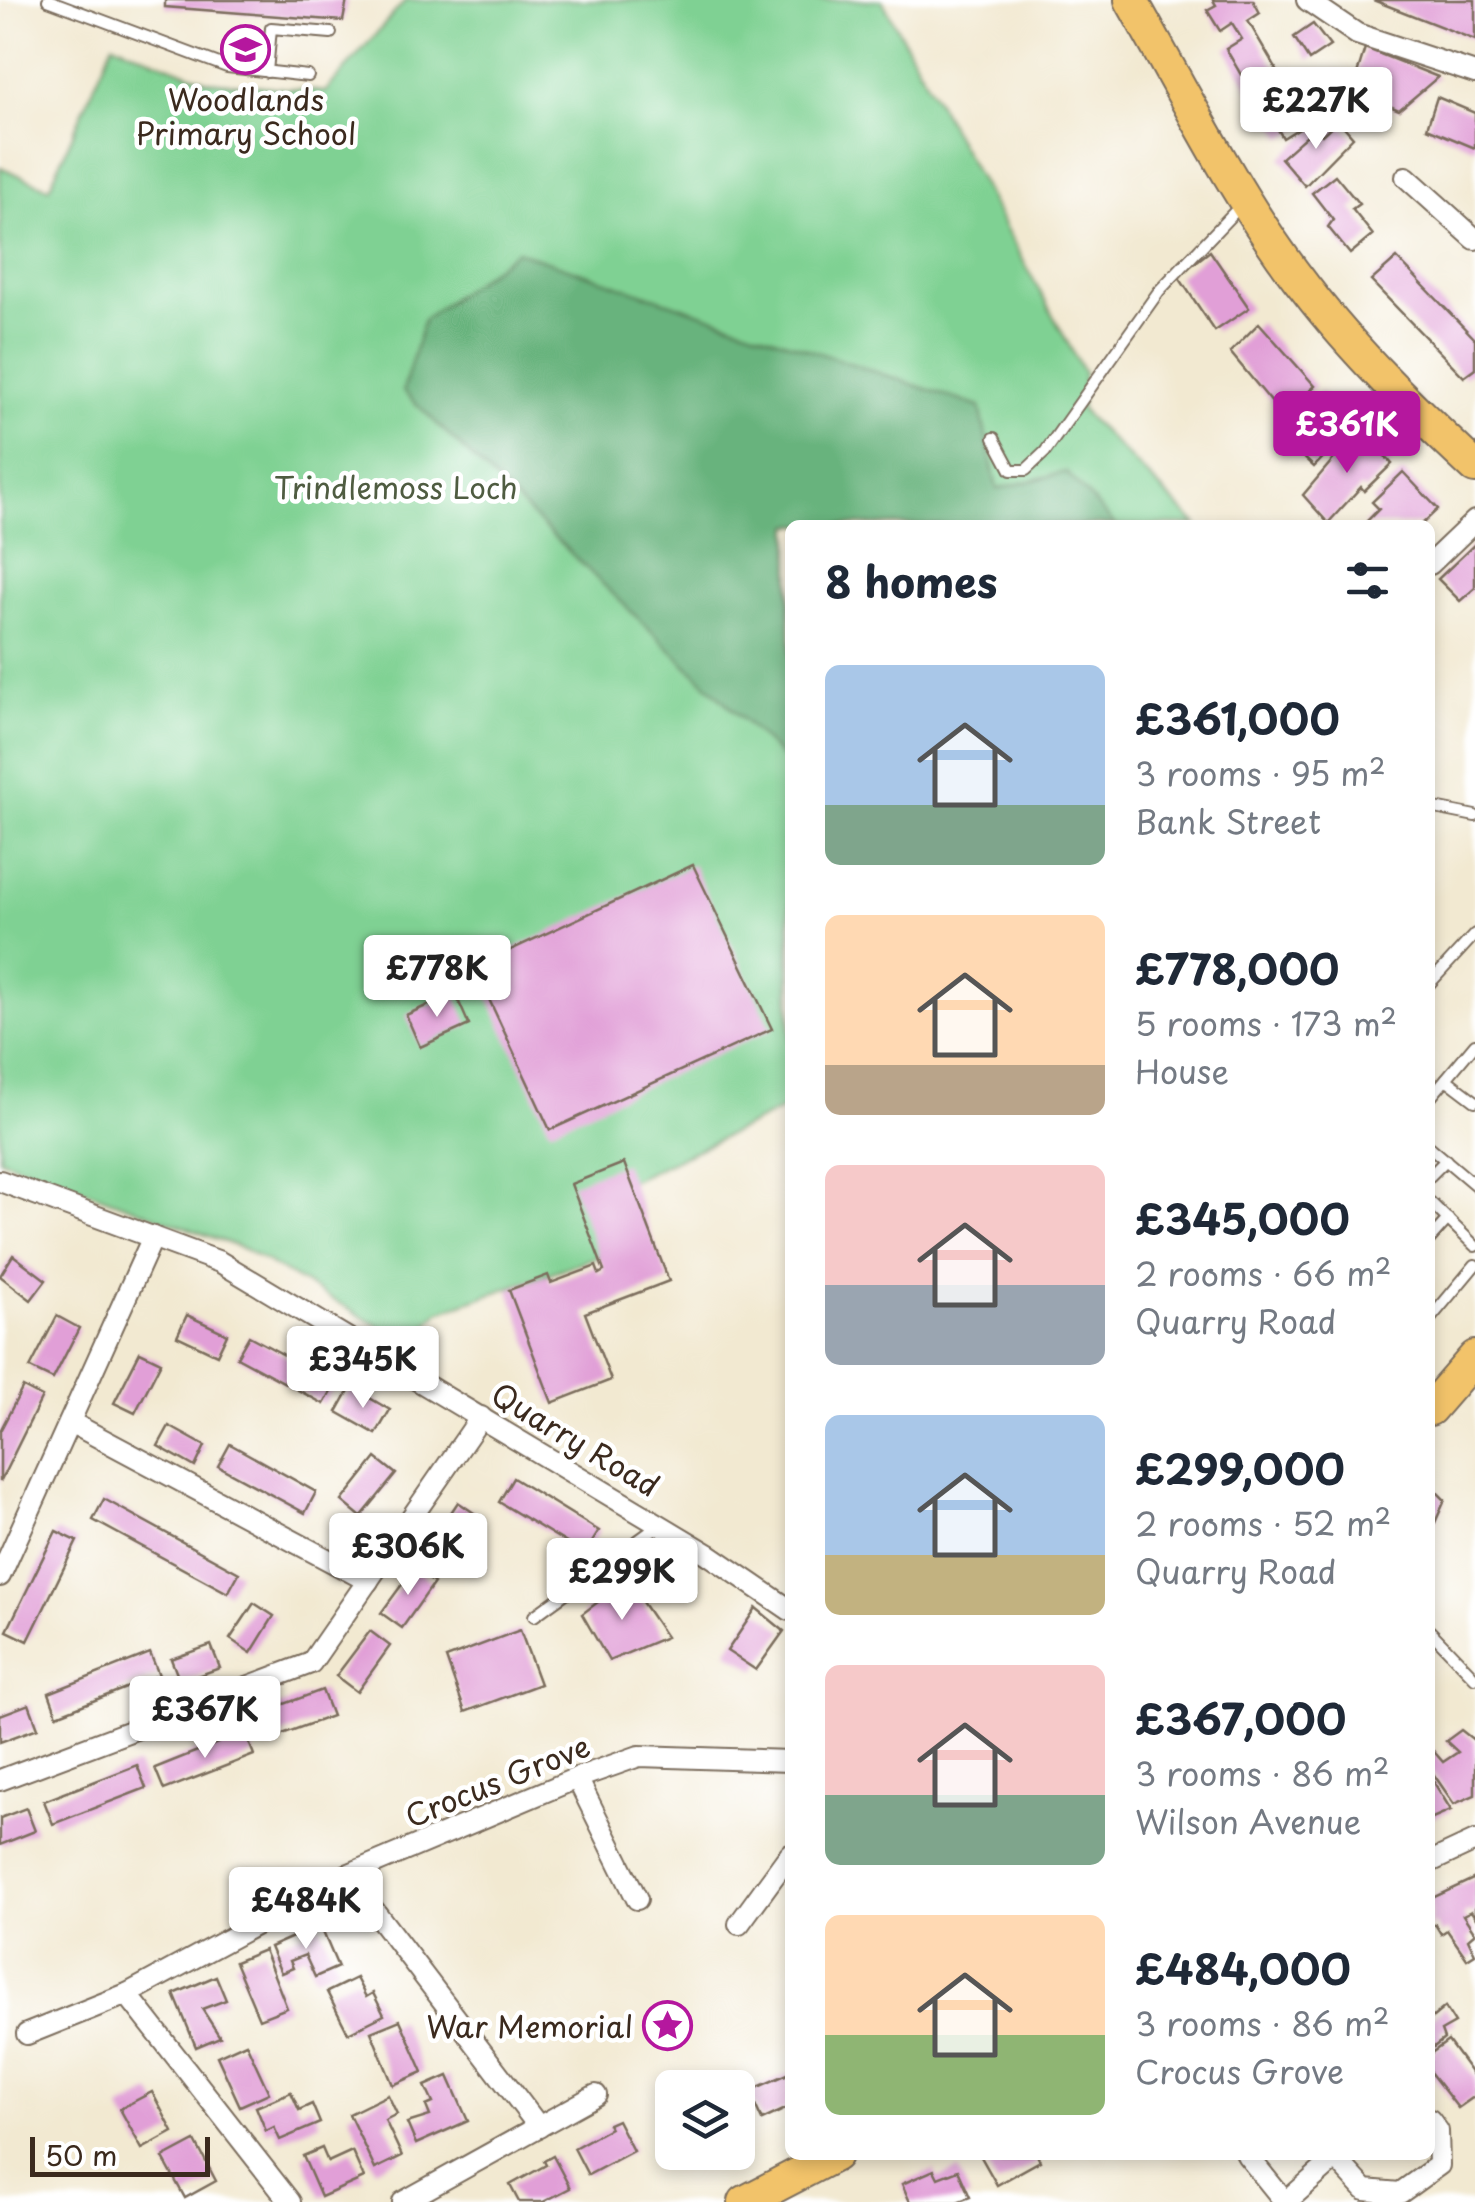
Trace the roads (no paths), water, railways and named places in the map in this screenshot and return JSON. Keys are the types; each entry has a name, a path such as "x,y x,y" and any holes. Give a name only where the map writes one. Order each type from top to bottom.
{"main road":[{"path":"1131,0 1247,199 1305,289 1424,419 1475,467"},
{"path":"1435,1404 1475,1358"},
{"path":"745,2202 826,2160"}],"street":[{"path":"1307,0 1357,34 1475,73"},
{"path":"1406,177 1475,239"},
{"path":"1435,559 1475,521"},
{"name":"Quarry Road","path":"0,1181 220,1262 660,1525 785,1607"},
{"path":"0,1576 153,1237"},
{"path":"0,1780 311,1664 481,1417"},
{"path":"70,1422 368,1581"},
{"name":"Crocus Grove","path":"28,2034 127,1994 347,1875 577,1778 639,1756 785,1761"},
{"path":"577,1778 637,1899"},
{"path":"1435,1860 1475,1841"},
{"path":"739,1924 785,1861"},
{"path":"347,1875 539,2127"},
{"path":"127,1994 290,2202"},
{"path":"403,2202 596,2095"},
{"path":"1337,2160 1365,2190 1400,2192 1439,2166 1435,2128"},
{"path":"1252,2160 1286,2202 1331,2160"}],"lane":[{"path":"48,0 172,50 227,67 308,76"},
{"path":"267,72 271,28 331,33"},
{"path":"994,438 1011,470 1026,470 1045,452 1159,291 1247,199"},
{"path":"1435,808 1475,816"},
{"path":"1435,978 1475,934"},
{"path":"1435,1092 1475,1044"},
{"path":"1446,1079 1475,1101"},
{"path":"1435,1151 1475,1186"},
{"path":"1435,1171 1446,1160"},
{"path":"1435,1207 1475,1246"},
{"path":"1435,1234 1448,1219"},
{"path":"1435,1313 1475,1265"},
{"path":"534,1616 660,1525"},
{"path":"1435,1636 1475,1678"}],"place":[{"name":"Woodlands Primary School","path":"246,49"},
{"name":"War Memorial","path":"668,2025"}],"park label":[{"name":"Trindlemoss Loch","path":"396,486"}]}
